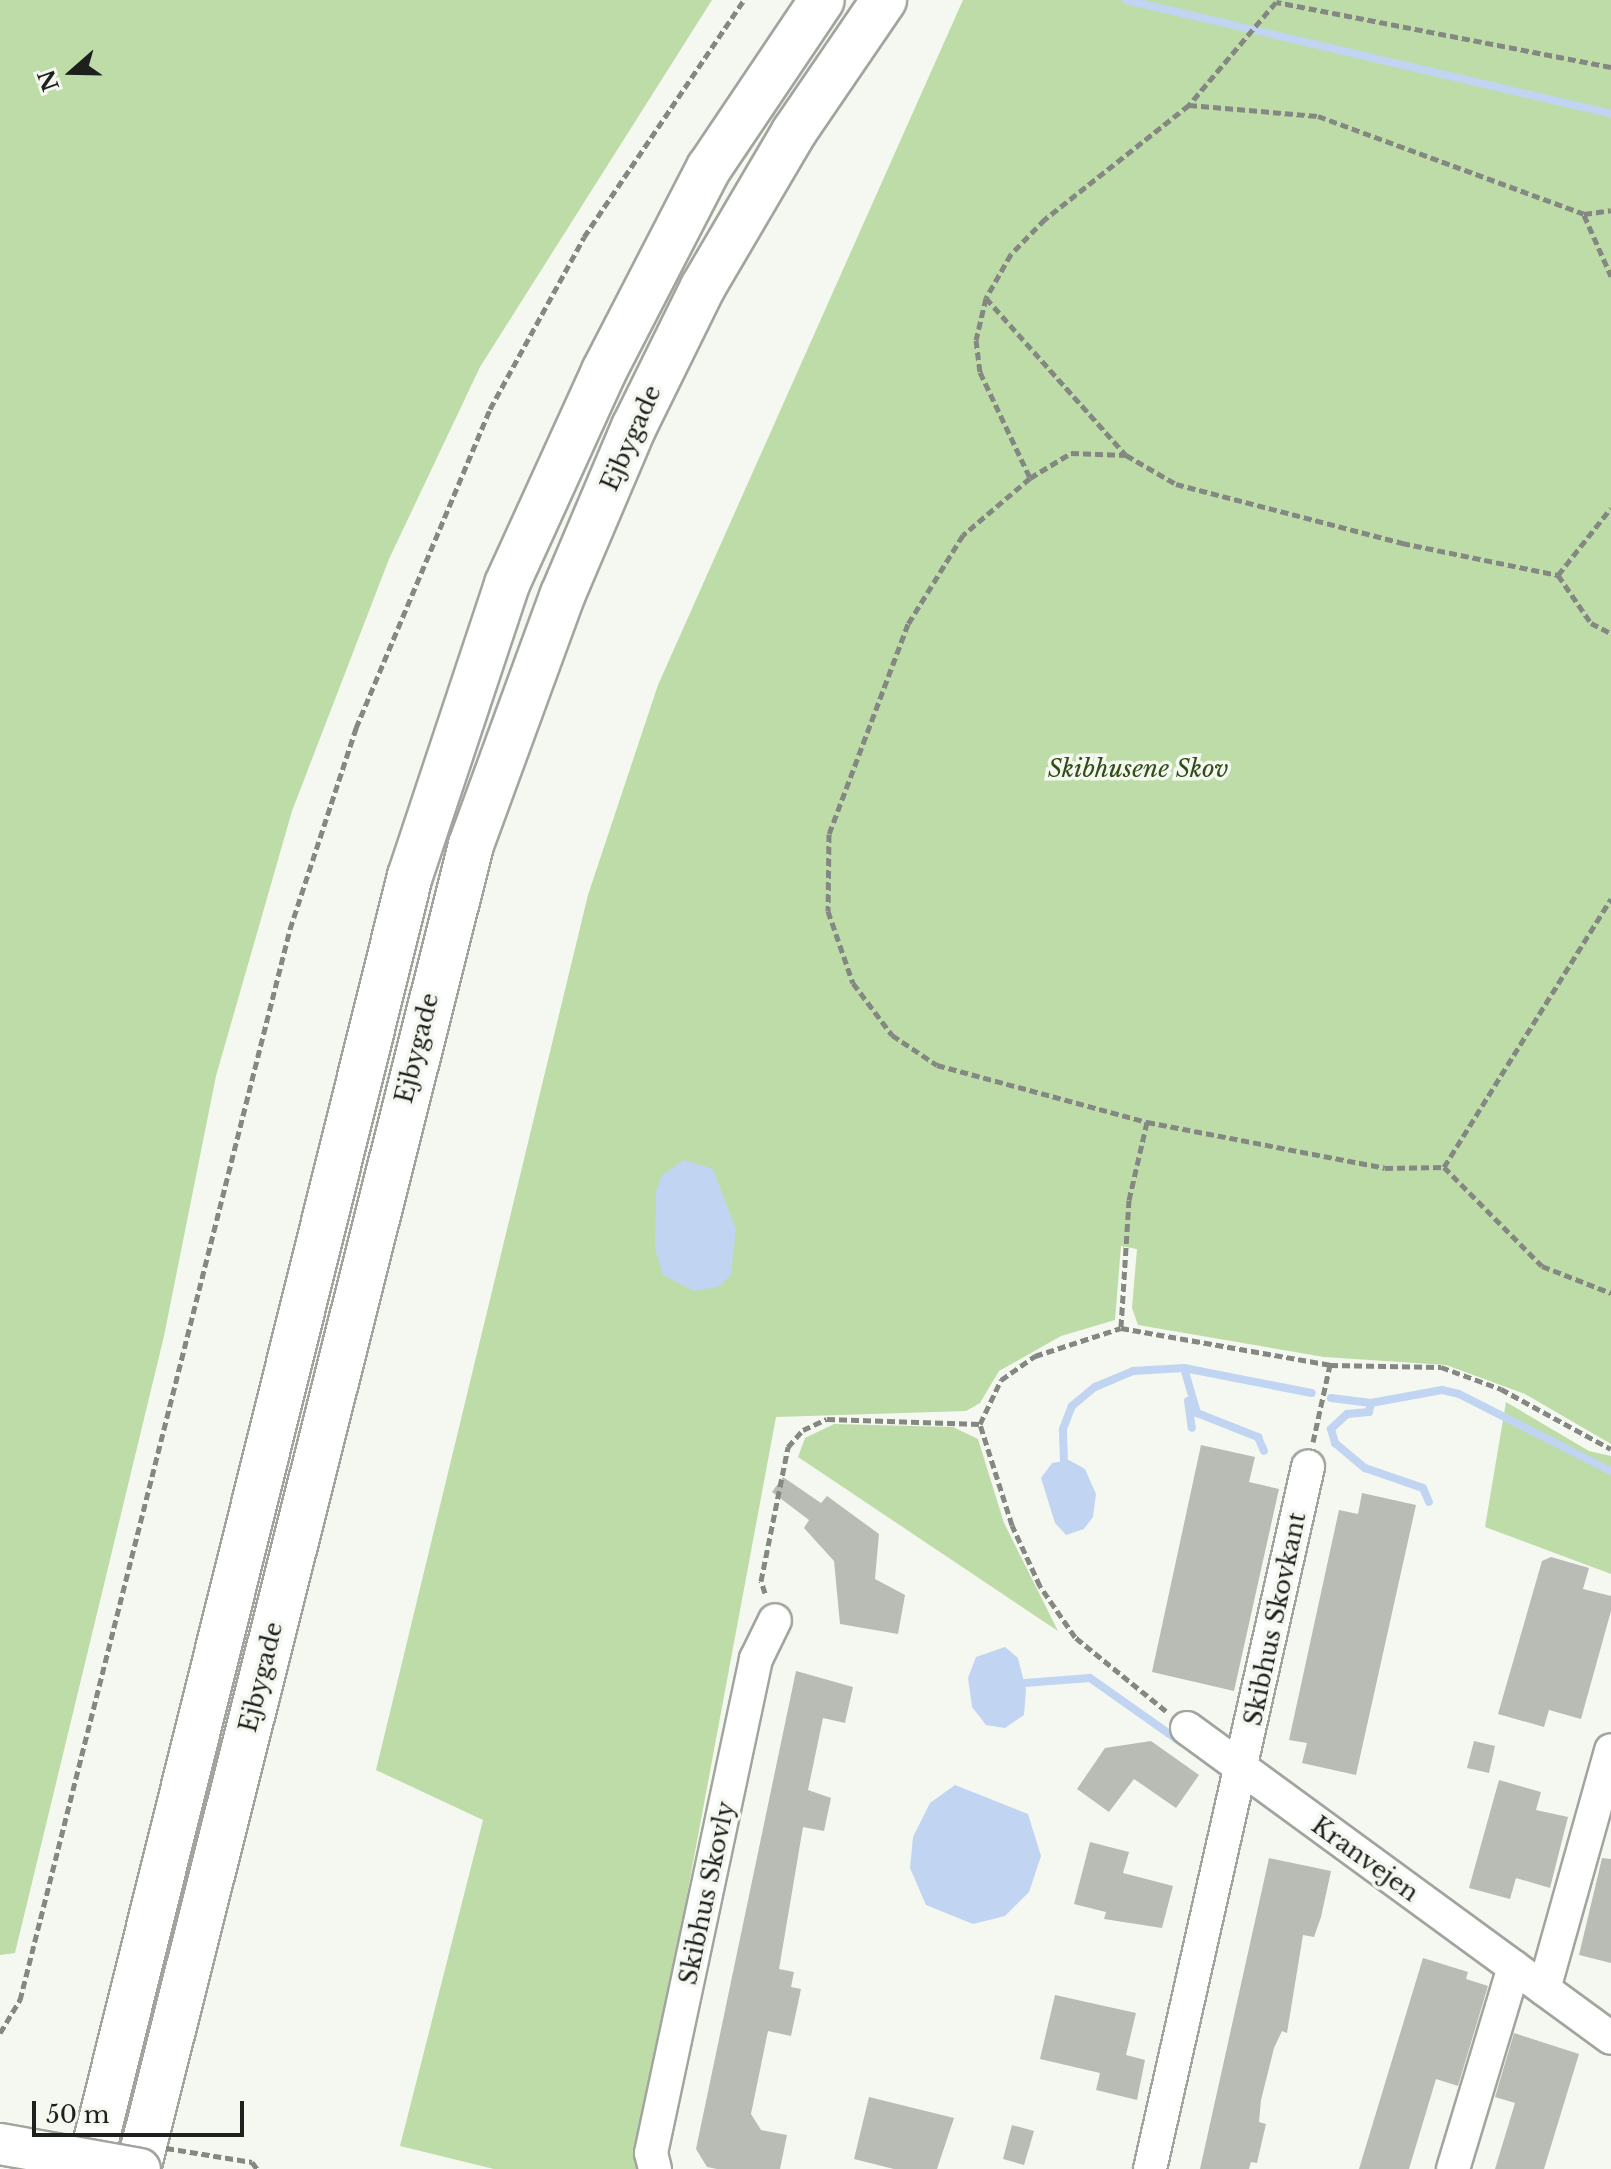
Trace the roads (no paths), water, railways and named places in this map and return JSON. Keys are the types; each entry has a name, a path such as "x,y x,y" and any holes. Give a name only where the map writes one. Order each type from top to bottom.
{"main road":[{"name":"Ejbygade","path":"89,2169 410,876 502,598 604,371 709,168 822,0"},
{"name":"Ejbygade","path":"139,2169 471,845 563,594 634,427 711,274 794,132 884,0"}],"street":[{"name":"Skibhus Skovkant","path":"1242,1771 1308,1467"},
{"name":"Skibhus Skovly","path":"655,2169 651,2153 756,1659 775,1620"},
{"name":"Kranvejen","path":"1187,1728 1611,2038"},
{"path":"1544,1989 1611,1750"},
{"path":"1150,2169 1242,1771"},
{"path":"1453,2169 1514,1967"},
{"path":"0,2144 139,2169"}],"water":[{"path":"684,1160 713,1169 736,1229 731,1275 718,1287 694,1291 663,1275 655,1249 656,1191 662,1175"},
{"path":"1069,1460 1085,1469 1096,1494 1093,1517 1084,1529 1066,1535 1055,1523 1041,1478 1052,1463"},
{"path":"1005,1647 1018,1658 1026,1690 1024,1715 1005,1728 986,1725 972,1707 968,1678 976,1657"},
{"path":"955,1785 1028,1814 1041,1856 1029,1892 1005,1916 973,1924 926,1905 910,1868 913,1837 930,1803"}],"waterway":[{"path":"1126,0 1611,114"},
{"path":"1184,1368 1197,1413 1258,1437 1264,1451"},
{"path":"1064,1461 1063,1429 1072,1406 1095,1387 1133,1371 1184,1368 1312,1393"},
{"path":"1331,1398 1371,1403 1442,1390 1459,1394 1611,1471"},
{"path":"1188,1401 1192,1428"},
{"path":"1371,1403 1369,1412 1347,1414 1331,1429 1335,1443 1365,1468 1423,1488 1429,1502"},
{"path":"1025,1683 1090,1678 1182,1743"}],"park label":[{"name":"Skibhusene Skov","path":"1138,769"}]}
